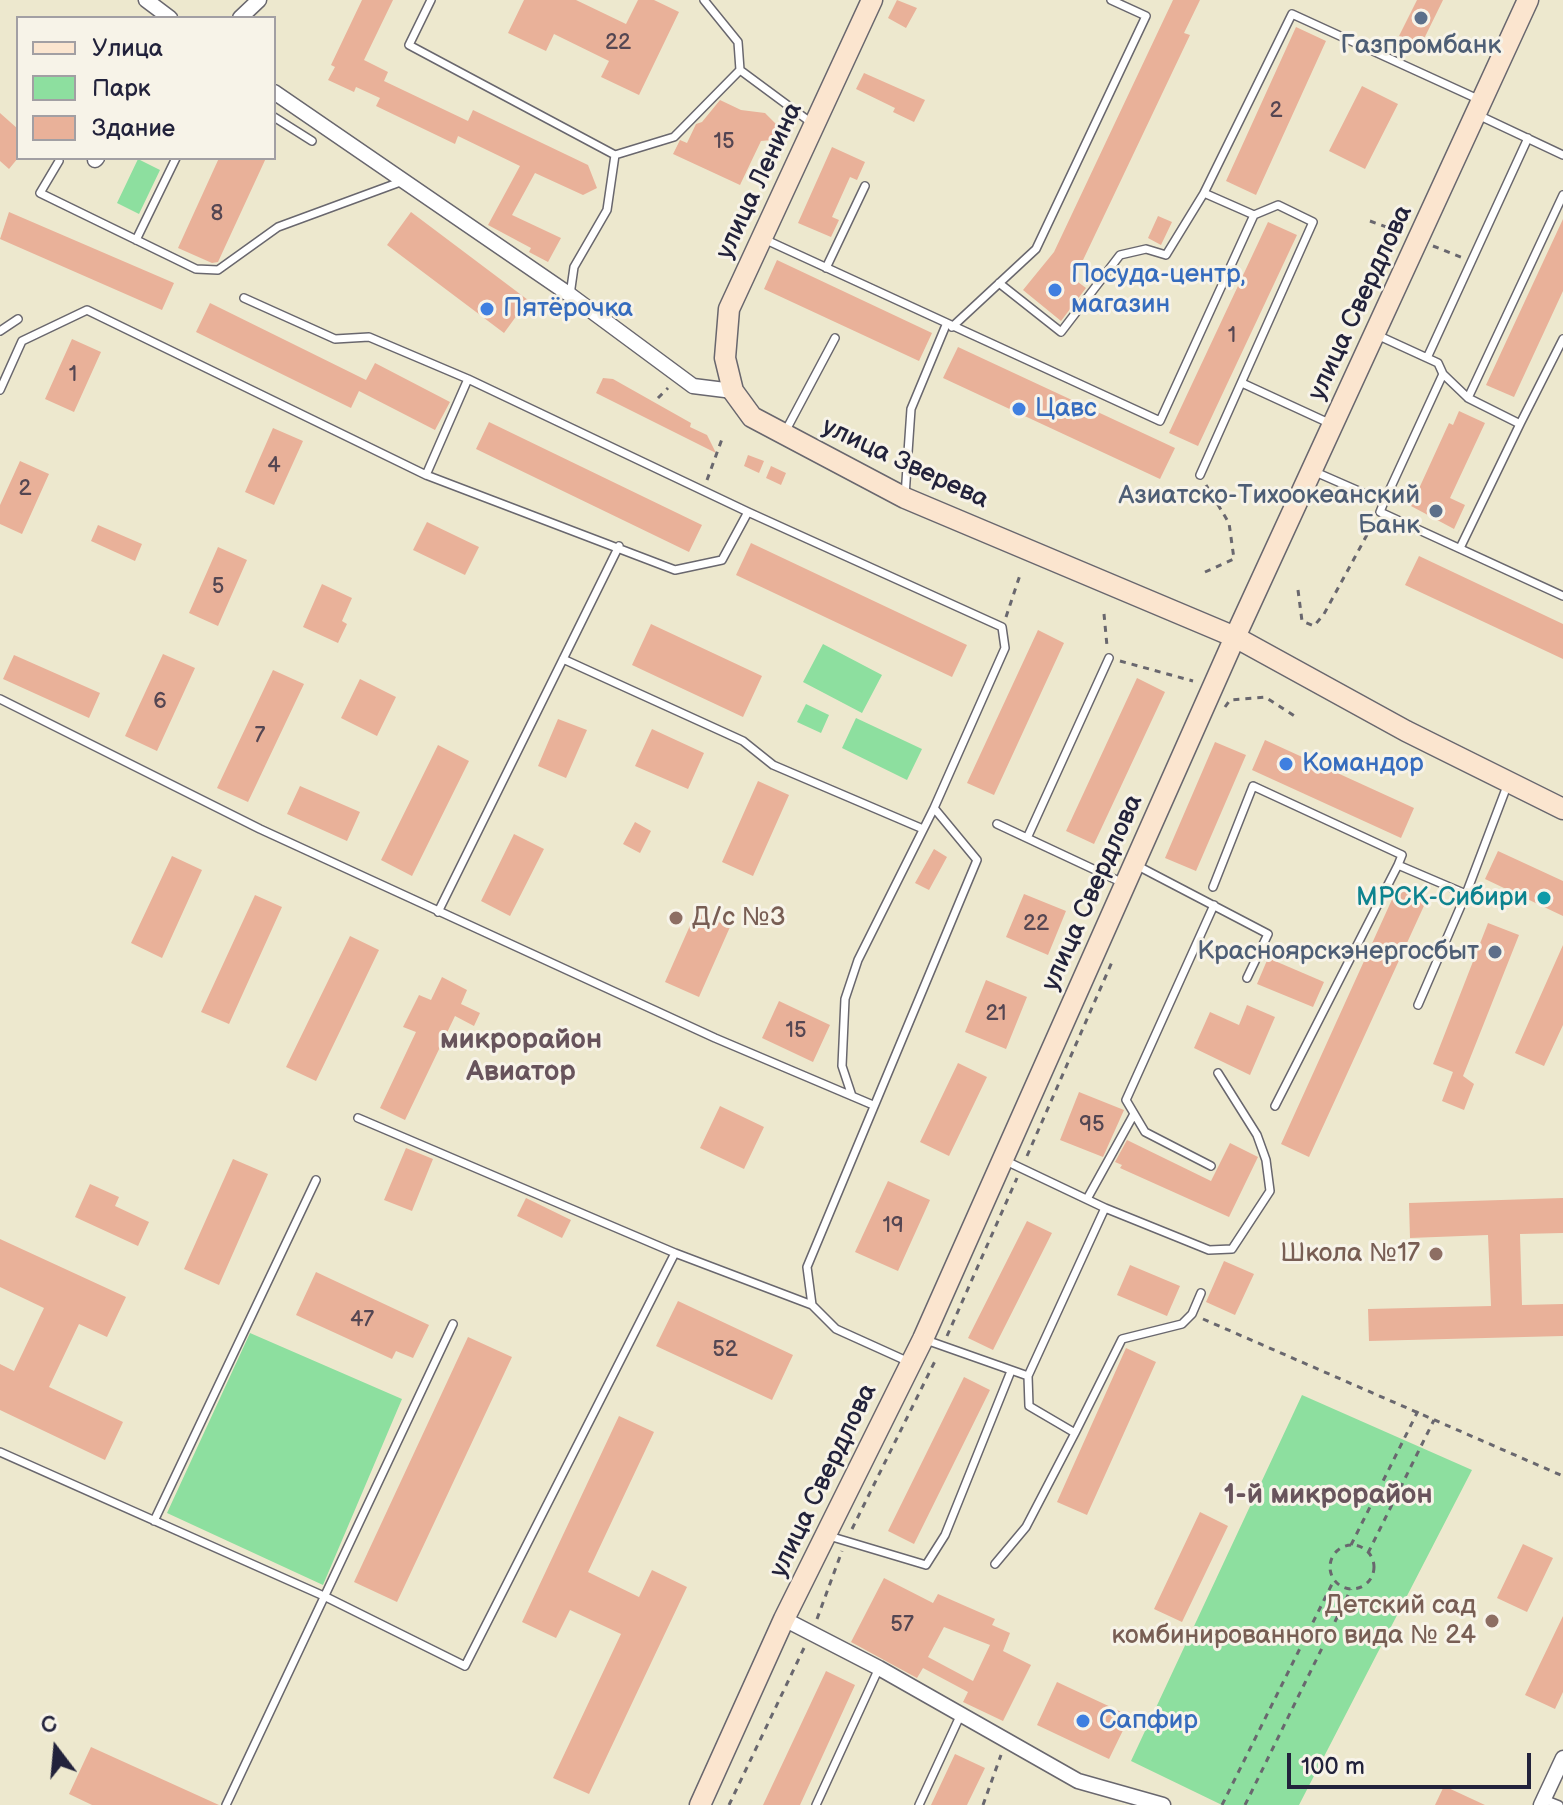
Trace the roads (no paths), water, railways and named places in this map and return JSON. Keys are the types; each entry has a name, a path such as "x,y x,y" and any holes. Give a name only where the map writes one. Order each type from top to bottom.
{"main road":[{"name":"улица Ленина","path":"733,391 725,358 729,309 872,0"},
{"name":"улица Свердлова","path":"700,1805 784,1619 923,1339 1235,637 1528,0"},
{"name":"улица Зверева","path":"733,391 752,417 905,498 1235,637 1508,783 1563,809"}],"street":[{"path":"146,0 167,16"},
{"path":"242,16 259,0"},
{"path":"276,93 570,295 693,386 733,391"},
{"path":"784,1619 879,1668 1078,1781 1163,1805"},
{"path":"1543,1802 1563,1758"}],"lane":[{"path":"431,0 409,45 615,155 674,137 740,70 738,42 704,0"},
{"path":"905,498 911,409 949,326 1036,249 1146,16 1111,0"},
{"path":"999,283 1061,332 1120,255 1146,249 1166,255 1204,193 1292,14 1479,108 1563,155"},
{"path":"740,70 815,125"},
{"path":"276,118 312,141"},
{"path":"1427,358 1528,138"},
{"path":"570,295 574,267 607,210 615,155"},
{"path":"136,240 175,160"},
{"path":"59,161 40,193 196,269 218,270 278,227 403,181"},
{"path":"826,268 865,186"},
{"path":"1204,193 1254,215"},
{"path":"1468,398 1563,195"},
{"path":"762,238 1160,421 1254,215 1278,205 1313,222 1200,475"},
{"path":"244,298 335,339 369,337 468,379 748,512 1002,627 1005,648 934,808 858,960 845,999 842,1066 852,1096"},
{"path":"0,390 22,341 87,310 426,475 619,546 675,570 722,560 748,512"},
{"path":"0,331 18,319"},
{"path":"1376,335 1438,363 1443,374 1460,386 1468,398 1520,424"},
{"path":"784,434 835,338"},
{"path":"1460,548 1520,424 1559,361 1563,339"},
{"path":"1443,374 1380,512 1563,596"},
{"path":"426,475 468,379"},
{"path":"1242,383 1333,425"},
{"path":"1312,470 1384,502"},
{"path":"438,912 619,546"},
{"path":"1028,836 1109,658"},
{"path":"563,659 743,741 773,765 923,829"},
{"path":"0,699 260,829 438,912 873,1105"},
{"path":"1418,1005 1466,894 1508,783"},
{"path":"1213,887 1253,786 1402,855 1275,1106"},
{"path":"812,1305 807,1267 977,860 934,808"},
{"path":"997,824 1125,884"},
{"path":"1134,864 1268,934 1247,978"},
{"path":"1398,865 1466,894"},
{"path":"1211,1166 1145,1132 1126,1100 1214,905"},
{"path":"1004,1160 1105,1208 1209,1250 1232,1249 1270,1191 1266,1160 1257,1135 1218,1073"},
{"path":"1087,1199 1134,1114"},
{"path":"358,1118 675,1253 812,1305 836,1329 911,1363"},
{"path":"154,1521 316,1180"},
{"path":"1075,1433 1029,1406 1028,1376 1105,1208"},
{"path":"0,1452 326,1597 465,1666 675,1253"},
{"path":"995,1564 1026,1527 1122,1339 1182,1324 1192,1314 1201,1293"},
{"path":"226,1805 453,1324"},
{"path":"923,1339 1028,1376"},
{"path":"827,1535 926,1565 945,1535 1011,1371"},
{"path":"816,1805 879,1668"},
{"path":"919,1805 961,1714"},
{"path":"1543,1802 1559,1805"}],"place":[{"name":"Газпромбанк","path":"1421,18"},
{"name":"Посуда-центр, магазин","path":"1055,290"},
{"name":"Пятёрочка","path":"487,309"},
{"name":"Цавс","path":"1019,409"},
{"name":"Азиатско-Тихоокеанский Банк","path":"1436,511"},
{"name":"Командор","path":"1286,764"},
{"name":"МРСК-Сибири","path":"1544,898"},
{"name":"Д/с №3","path":"676,918"},
{"name":"Красноярскэнергосбыт","path":"1495,952"},
{"name":"Школа №17","path":"1436,1254"},
{"name":"Детский сад комбинированного вида № 24","path":"1492,1621"},
{"name":"Сапфир","path":"1083,1721"}],"district":[{"name":"микрорайон Авиатор","path":"521,1057"},
{"name":"1-й микрорайон","path":"1328,1496"}]}
